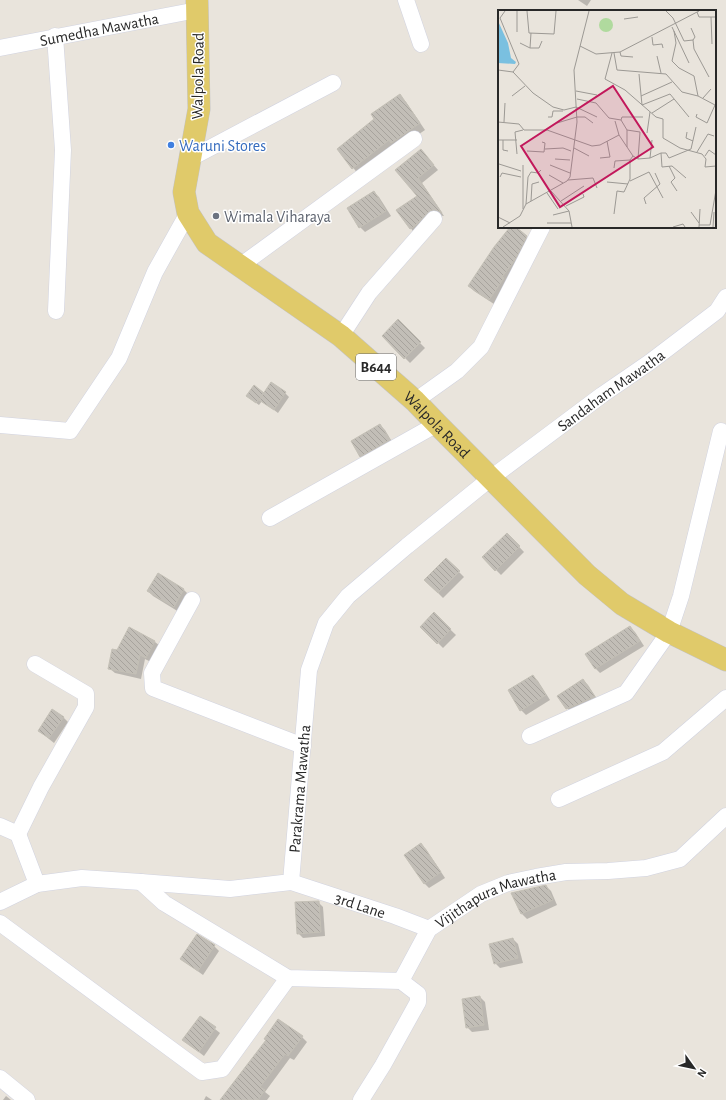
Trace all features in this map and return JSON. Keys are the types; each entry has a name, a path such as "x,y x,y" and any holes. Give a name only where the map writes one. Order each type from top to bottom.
{"main road":[{"name":"Walpola Road","path":"197,5 199,109 184,192 188,214 207,243 341,336 415,401 587,575 622,604 669,632 726,660"}],"street":[{"path":"406,0 421,44"},
{"name":"Sumedha Mawatha","path":"0,48 197,5"},
{"path":"55,36 63,150 56,311"},
{"path":"191,158 333,83"},
{"path":"240,266 414,140"},
{"path":"0,425 70,431 119,358 155,272 188,214"},
{"path":"341,336 369,292 434,219"},
{"path":"415,401 457,371 481,347 541,228"},
{"name":"Sandaham Mawatha","path":"491,478 717,311 726,297"},
{"path":"270,518 437,424"},
{"path":"530,736 626,693 669,632 681,596 721,431"},
{"name":"Parakrama Mawatha","path":"291,882 309,670 326,623 348,596 491,478"},
{"path":"192,600 152,673 152,688 302,746"},
{"path":"18,834 41,787 86,707 86,694 35,664"},
{"path":"559,799 663,752 726,698"},
{"name":"Vijithapura Mawatha","path":"401,981 429,929 481,894 508,883 566,872 646,868 680,859 726,816"},
{"path":"0,826 18,834 37,884"},
{"path":"0,902 37,884 82,878 230,889 291,882"},
{"path":"141,882 164,903 288,978 401,981 418,994 418,1002 383,1065 361,1100"},
{"name":"3rd Lane","path":"291,882 396,916 429,929"},
{"path":"0,922 202,1072 222,1069 288,978"},
{"path":"0,1078 27,1100"}],"building":[{"path":"400,94 420,123 391,143 389,140 352,169 337,149 374,119 371,114"},
{"path":"421,149 434,165 418,178 442,213 436,210 431,210 410,229 396,210 417,196 395,170"},
{"path":"374,191 386,211 359,228 347,208"},
{"path":"509,228 517,228 527,236 515,260 502,277 504,278 489,300 468,286 494,247"},
{"path":"398,319 421,342 404,359 382,336"},
{"path":"271,382 286,392 274,410 259,400"},
{"path":"254,385 264,393 256,403 246,396"},
{"path":"380,424 390,440 360,457 351,441"},
{"path":"507,533 520,546 495,571 482,557"},
{"path":"446,558 460,571 438,593 424,580"},
{"path":"158,573 184,589 174,607 147,591"},
{"path":"434,612 451,629 437,644 420,627"},
{"path":"630,626 640,641 595,669 585,654"},
{"path":"129,627 155,641 146,658 140,655 136,674 108,669 112,649 117,650"},
{"path":"533,675 546,695 520,711 508,690"},
{"path":"583,679 595,697 566,709 557,696"},
{"path":"52,709 64,717 49,738 38,731"},
{"path":"421,843 441,872 424,884 404,855"},
{"path":"546,885 553,900 521,914 511,893"},
{"path":"319,901 321,932 297,934 295,902"},
{"path":"197,934 215,945 198,971 180,959"},
{"path":"513,938 518,958 494,964 489,944"},
{"path":"480,996 484,1025 466,1028 462,999"},
{"path":"200,1016 216,1027 199,1052 182,1040"},
{"path":"278,1019 303,1036 288,1056 285,1054 260,1087 265,1090 258,1100 220,1100 266,1040 264,1039"}],"place":[{"name":"Waruni Stores","path":"171,145"},
{"name":"Wimala Viharaya","path":"216,216"}]}
